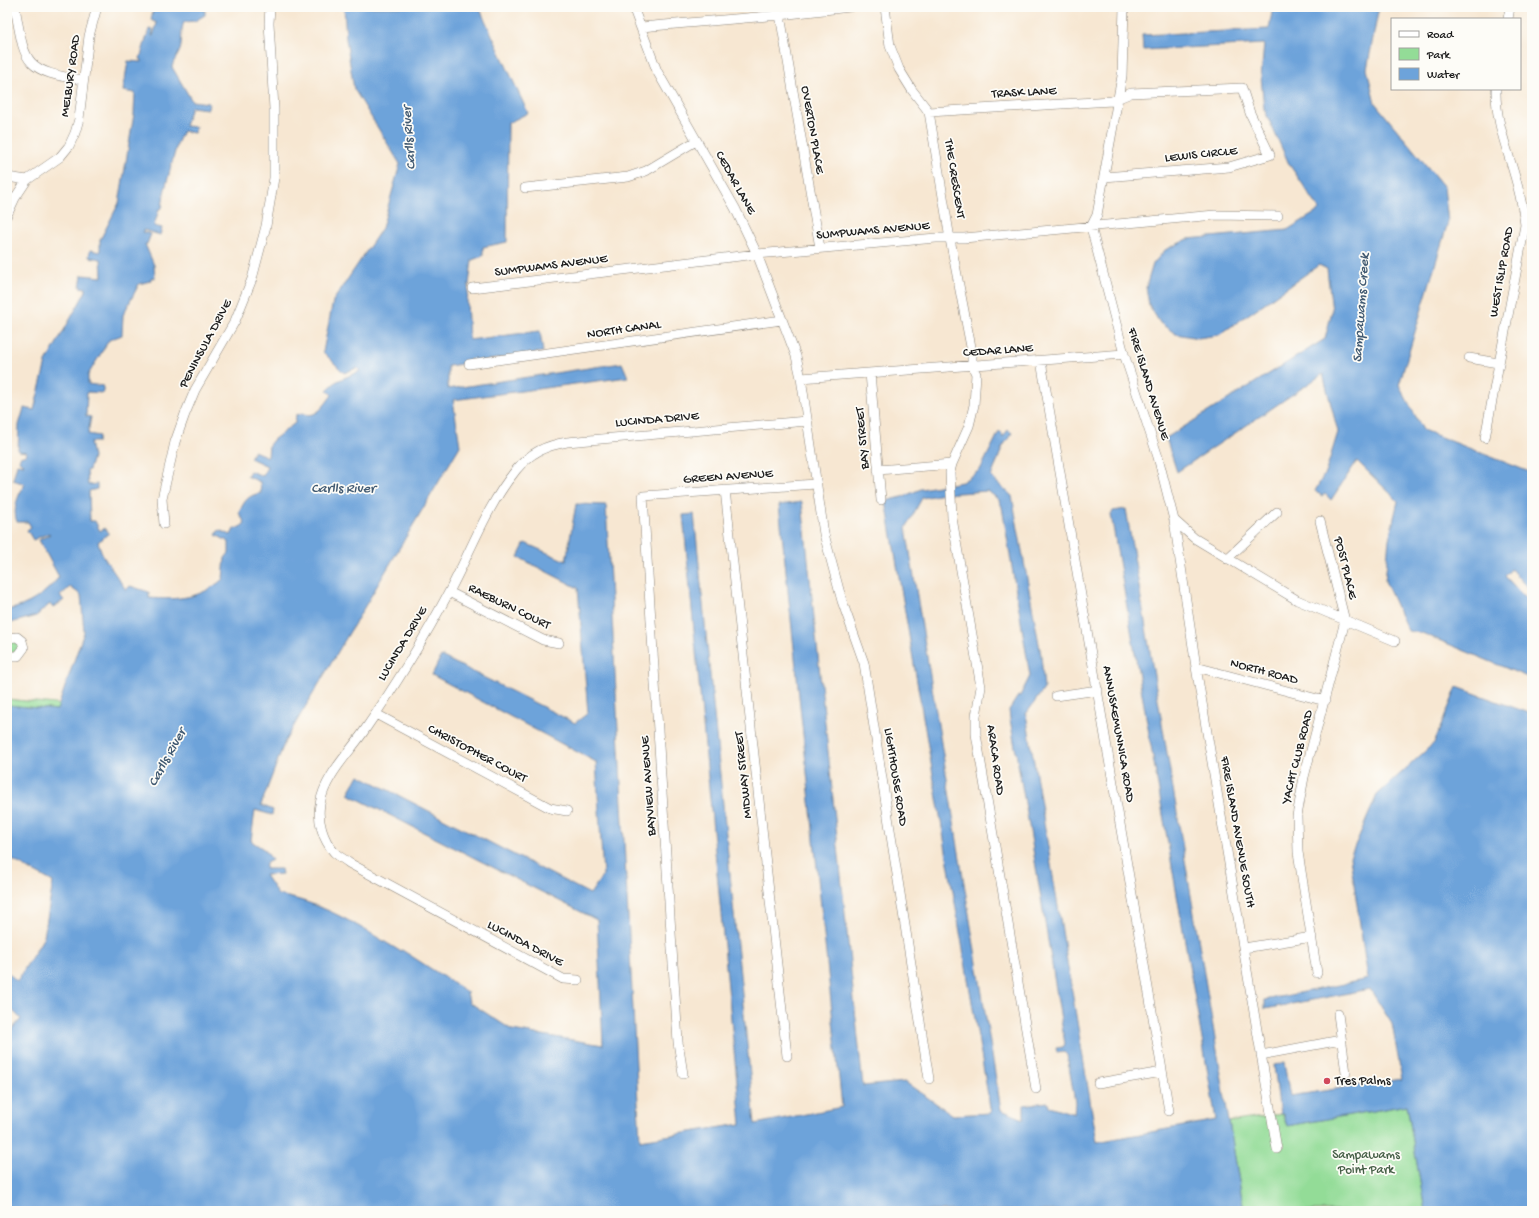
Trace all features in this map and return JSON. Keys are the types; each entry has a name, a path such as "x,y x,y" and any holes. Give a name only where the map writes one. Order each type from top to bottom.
{"street":[{"path":"15,7 19,38 29,62 41,70 55,75 83,80"},
{"name":"MELBURY ROAD","path":"27,180 60,157 69,146 79,119 89,36 97,7"},
{"name":"PENINSULA DRIVE","path":"164,524 162,499 175,442 184,414 195,390 235,322 252,279 266,226 274,178 274,109 269,23 270,7"},
{"name":"CEDAR LANE","path":"633,7 657,71 735,208 757,254 796,356 808,421 816,484"},
{"path":"641,27 780,15 850,7"},
{"name":"THE CRESCENT","path":"885,7 890,46 899,69 912,90 929,112 950,239 972,352 972,365"},
{"path":"1091,227 1097,215 1119,97 1122,76 1124,7"},
{"path":"1508,18 1510,7"},
{"name":"OVERTON PLACE","path":"780,15 820,248"},
{"name":"LEWIS CIRCLE","path":"1104,177 1230,167 1270,155 1250,113 1242,88 1130,93 1119,97"},
{"name":"WEST ISLIP ROAD","path":"1485,438 1498,363 1514,292 1525,225 1521,200 1499,123 1496,90"},
{"name":"TRASK LANE","path":"929,112 1112,101 1119,97"},
{"path":"525,188 628,177 646,171 696,141"},
{"path":"7,177 27,180 15,198 7,215"},
{"name":"SUMPWAMS AVENUE","path":"472,288 757,254 820,248 936,238 950,239 1214,215 1278,216"},
{"name":"FIRE ISLAND AVENUE","path":"1091,227 1124,354 1158,456 1174,520"},
{"name":"NORTH CANAL","path":"469,364 782,320"},
{"name":"CEDAR LANE","path":"801,378 1124,354"},
{"path":"1469,358 1498,363"},
{"name":"ANNUSKEMUNNICA ROAD","path":"1041,361 1169,1111"},
{"name":"ARACA ROAD","path":"972,365 976,374 974,405 969,426 952,464 950,496 952,518 981,687 976,716 976,734 1036,1090"},
{"name":"BAY STREET","path":"870,373 881,500"},
{"name":"LUCINDA DRIVE","path":"578,980 563,979 349,863 334,852 325,837 319,820 320,804 324,789 376,714 449,592 486,514 502,488 527,459 546,446 567,442 808,421"},
{"path":"878,470 952,464"},
{"name":"GREEN AVENUE","path":"643,496 816,484"},
{"name":"LIGHTHOUSE ROAD","path":"816,484 824,534 833,570 864,663 929,1079"},
{"name":"MIDWAY STREET","path":"725,490 787,1056"},
{"name":"BAYVIEW AVENUE","path":"643,496 678,1042 683,1074"},
{"path":"1227,559 1277,512"},
{"path":"1174,520 1194,538 1297,600 1395,641"},
{"name":"FIRE ISLAND AVENUE SOUTH","path":"1174,520 1196,667 1277,1149"},
{"name":"POST PLACE","path":"1320,522 1345,621"},
{"name":"RAEBURN COURT","path":"449,592 543,640 559,643"},
{"name":"YACHT CLUB ROAD","path":"1317,972 1298,852 1298,816 1304,777 1345,621"},
{"path":"7,638 14,636 20,638 24,648 18,656 7,656"},
{"name":"NORTH ROAD","path":"1196,667 1325,701"},
{"path":"1056,696 1098,690"},
{"name":"CHRISTOPHER COURT","path":"376,714 550,808 567,811"},
{"path":"1244,948 1312,937"},
{"path":"1338,1014 1346,1073"},
{"path":"1261,1055 1341,1040"},
{"path":"1098,1083 1162,1072"}],"green space":[{"path":"17,638 22,651 7,653 7,639"},
{"path":"7,699 59,705 57,710 7,705"},
{"name":"Sampawams Point Park","path":"1407,1105 1425,1211 1244,1211 1229,1122 1282,1114 1287,1126"}],"water":[{"name":"Carlls River","path":"154,7 205,7 205,15 195,21 184,22 180,50 173,62 172,67 192,101 209,103 208,109 191,107 185,126 196,127 194,133 183,131 177,144 164,193 162,208 159,209 154,226 162,228 160,235 144,230 143,232 151,234 147,244 145,244 154,265 155,278 152,277 150,281 139,284 123,315 122,335 109,340 88,375 88,384 103,386 103,393 87,392 86,416 91,417 88,434 99,436 98,442 90,442 93,457 89,470 87,470 88,485 97,484 97,489 89,491 90,521 95,521 100,531 105,528 109,533 98,542 103,556 126,590 130,586 149,592 149,598 170,599 188,597 206,591 223,579 225,558 229,553 229,542 216,535 219,530 231,535 234,529 239,528 245,523 239,513 243,505 247,499 253,495 261,493 260,482 247,476 250,471 263,476 267,466 250,458 254,451 268,457 269,445 273,440 295,423 296,415 303,413 308,415 316,413 332,395 327,390 337,381 360,371 357,368 344,373 323,352 333,301 382,228 400,164 354,89 346,39 344,7 479,7 528,113 508,123 507,242 483,247 483,256 472,260 467,301 469,340 540,331 543,352 448,366 448,389 622,363 628,377 453,400 460,446 285,741 261,805 273,810 272,815 255,810 251,841 265,850 272,860 266,863 265,869 281,869 282,874 265,875 278,895 327,910 342,917 400,951 402,950 467,992 469,1002 512,1030 603,1045 597,920 348,794 359,775 590,894 603,875 596,762 432,675 441,656 575,723 588,713 578,588 518,557 525,543 566,561 576,504 606,505 640,1140 741,1124 683,515 694,514 755,1124 842,1107 779,505 802,502 863,1086 905,1082 953,1115 991,1113 886,501 902,497 921,489 962,482 980,470 999,432 1001,432 1003,437 1008,430 1012,433 1003,446 991,477 1012,496 1041,655 1044,689 1026,714 1097,1142 1216,1120 1111,515 1113,511 1126,509 1244,1211 7,1211 7,1035 21,1019 7,1005 7,972 17,981 44,937 53,882 7,857 7,705 57,710 84,632 81,595 70,587 60,596 64,600 53,608 50,604 36,616 7,624 7,610 22,606 36,598 48,589 59,577 39,540 50,534 49,533 33,540 27,530 31,527 28,522 17,522 15,512 16,502 25,484 13,480 17,464 24,465 19,461 20,457 26,455 27,452 18,451 19,425 24,408 34,410 46,362 86,291 86,288 80,287 82,275 102,277 101,259 89,257 90,250 100,252 100,240 119,203 134,114 135,93 123,91 128,61 142,62 140,59 149,29 153,30 153,36 157,23 151,20","holes":["988,491 999,500 1002,507 1030,676 1020,696 1018,696 1009,710 1010,719 1065,1044 1063,1047 1056,1048 1057,1053 1064,1052 1067,1055 1075,1102 1074,1114 1049,1106 1048,1102 1024,1105 1024,1119 1001,1110 906,528 922,498 943,494"]},
{"name":"Sampawams Creek","path":"1273,7 1379,7 1367,69 1375,103 1444,187 1448,222 1399,385 1423,430 1532,473 1532,593 1511,569 1505,576 1532,605 1532,679 1422,633 1408,631 1385,581 1389,539 1398,501 1357,461 1331,500 1325,494 1322,496 1315,491 1326,471 1338,432 1323,374 1177,472 1166,438 1325,339 1332,311 1327,269 1319,265 1219,335 1198,338 1176,334 1160,323 1149,305 1146,287 1153,264 1165,250 1188,239 1287,230 1320,210 1289,164 1264,109 1261,77 1264,44 1143,50 1142,35 1269,29"},
{"path":"1457,687 1532,714 1532,1211 1425,1211 1407,1105 1287,1126 1283,1114 1280,1114 1274,1065 1284,1063 1290,1096 1402,1079 1392,1024 1370,989 1265,1009 1265,1000 1368,979 1350,857 1377,795 1434,743"}],"place":[{"name":"Tres Palms","path":"1327,1081"}]}
